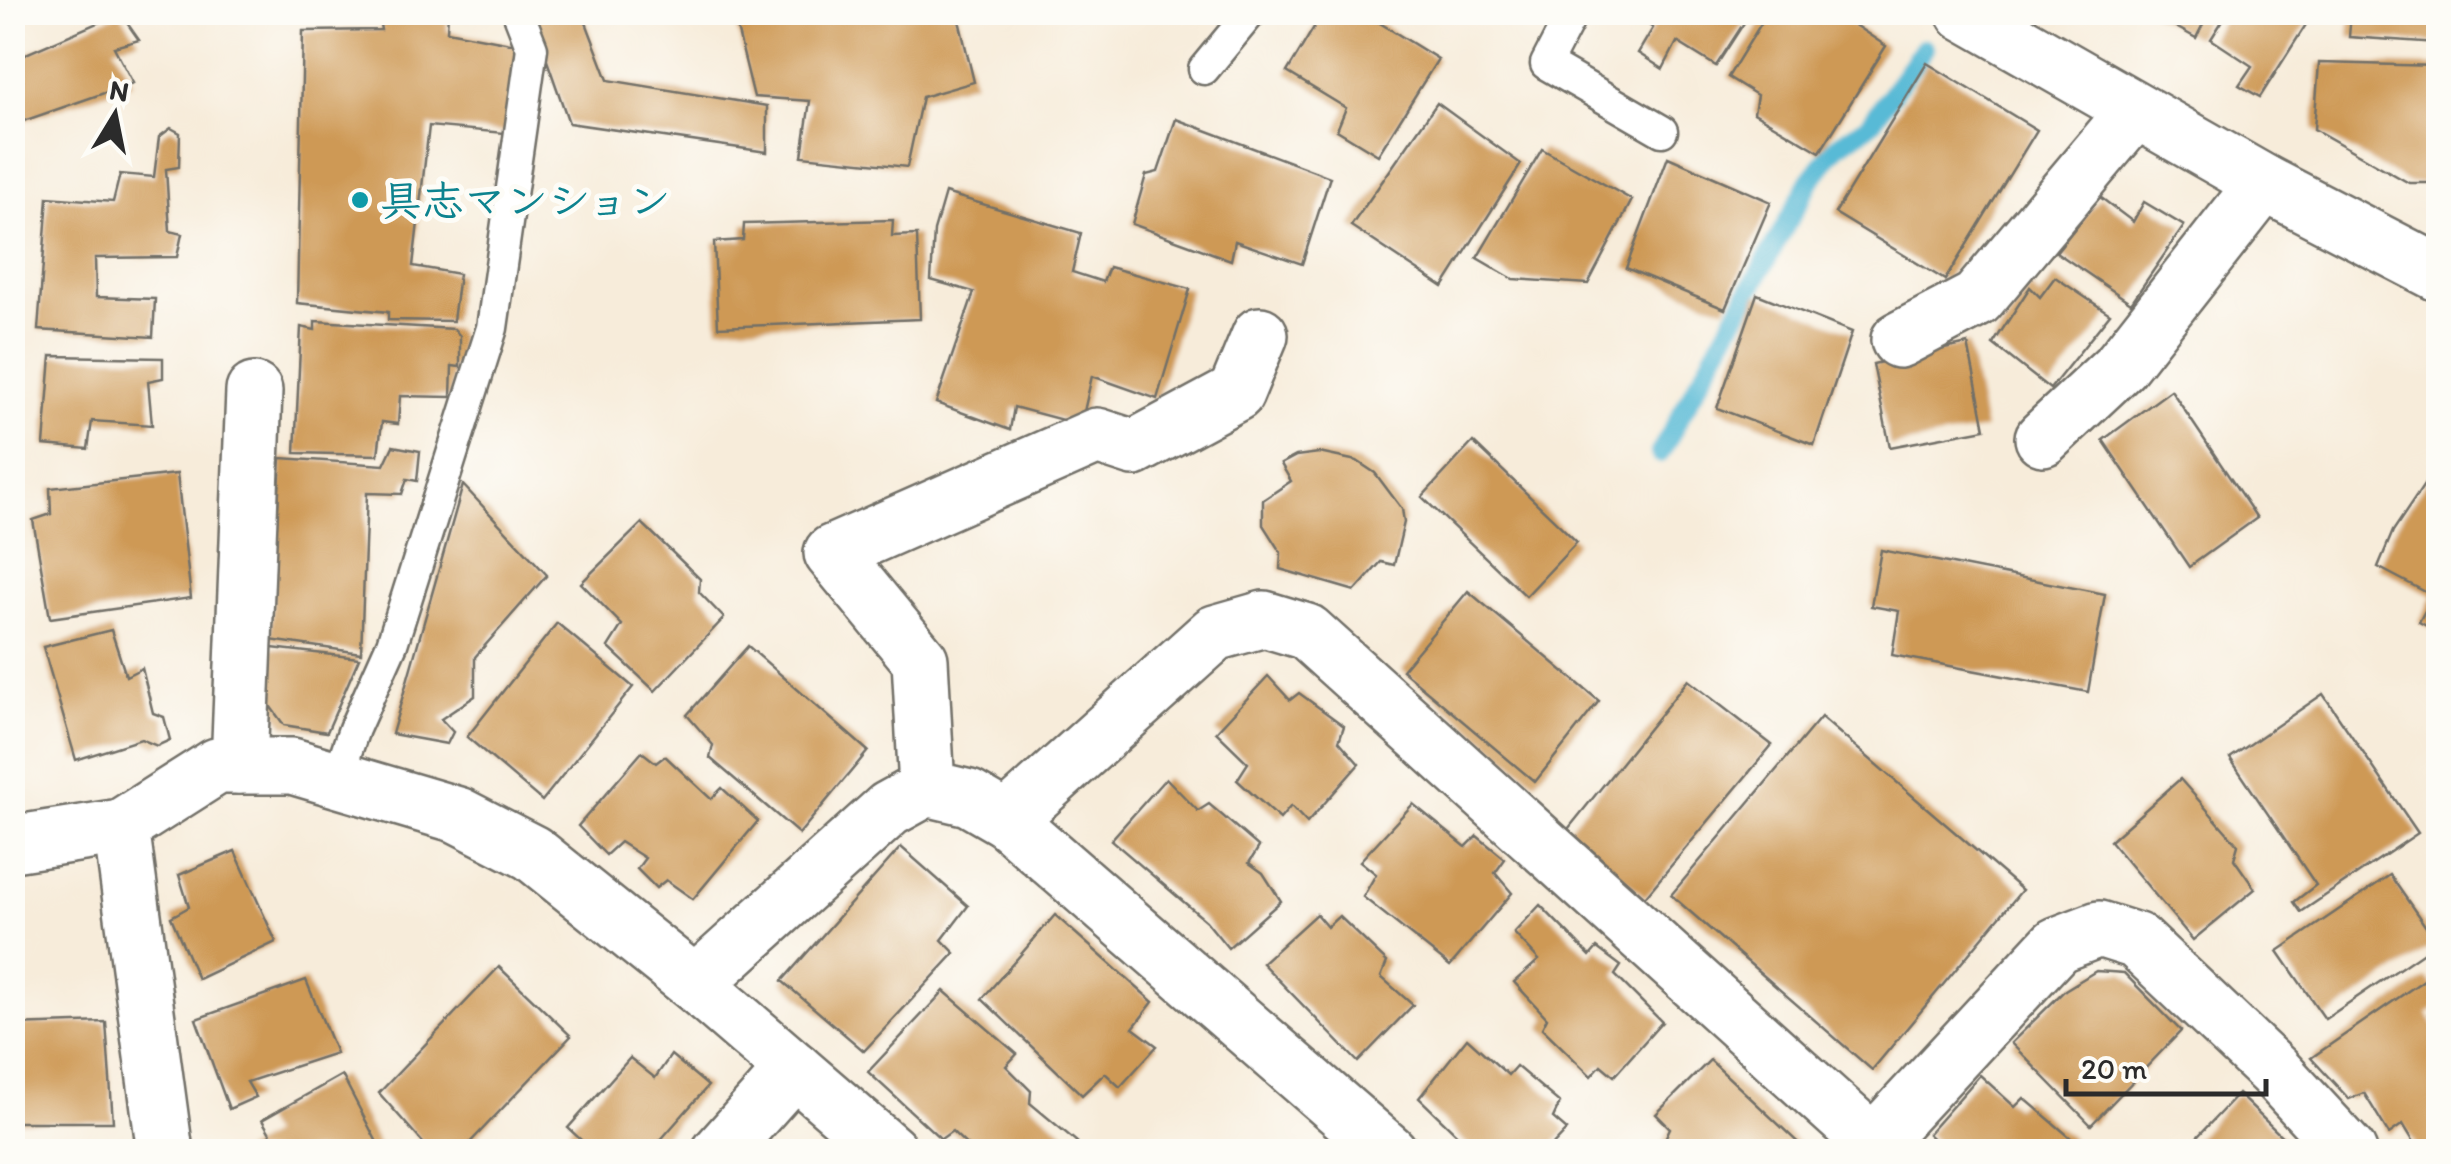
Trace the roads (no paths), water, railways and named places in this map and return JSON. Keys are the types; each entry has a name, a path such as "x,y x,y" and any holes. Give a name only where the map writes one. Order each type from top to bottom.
{"street":[{"path":"1964,12 2264,182 2438,272"},
{"path":"1898,340 1977,299 2135,111"},
{"path":"2042,438 2120,365 2264,182"},
{"path":"926,788 920,660 832,553 1097,436 1134,448 1236,393 1260,334"},
{"path":"238,766 254,391"},
{"path":"1007,820 1215,633 1264,619 1307,632 1874,1149 2057,944 2099,929 2138,941 2274,1071 2350,1152"},
{"path":"12,844 121,827 217,766 292,766 458,815 532,853 695,984 890,1152"},
{"path":"695,984 889,809 926,788 969,798 1007,820 1389,1152"},
{"path":"121,827 166,1152"},
{"path":"720,1152 794,1069"}],"lane":[{"path":"337,779 354,729 392,644 492,328 532,48 518,12"},
{"path":"1204,69 1250,12"},
{"path":"1573,12 1546,64 1662,131"}],"waterway":[{"path":"1660,453 1810,181 1837,146 1870,124 1924,48"}],"place":[{"name":"具志マンション","path":"360,200"}]}
